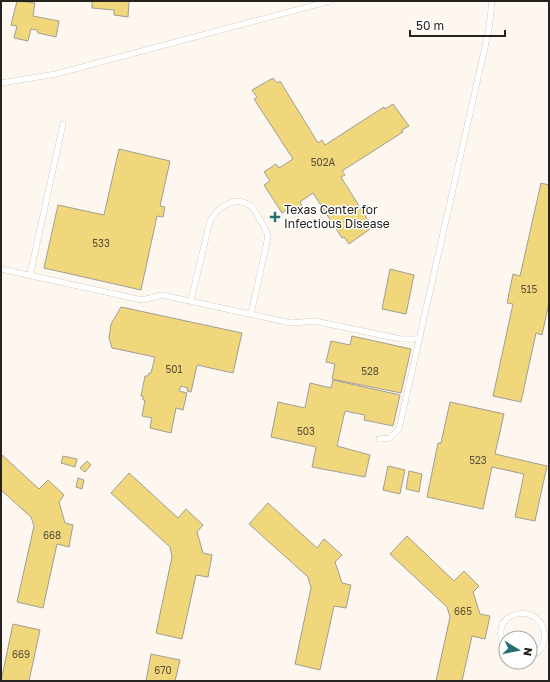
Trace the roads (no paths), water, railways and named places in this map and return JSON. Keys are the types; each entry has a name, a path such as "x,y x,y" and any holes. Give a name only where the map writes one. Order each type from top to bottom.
{"lane":[{"path":"1,83 56,74 330,1"},
{"path":"379,439 390,438 399,429 489,29 492,1"},
{"path":"30,275 63,124"},
{"path":"191,300 210,221 213,215 222,207 234,202 242,202 249,204 254,209 267,232 268,237 251,314"},
{"path":"1,269 142,300 162,294 295,323 314,321 401,339 420,339"},
{"path":"503,630 506,621 517,613 531,614 542,623 546,637 538,651"}],"place":[{"name":"Texas Center for Infectious Disease","path":"275,217"}]}
